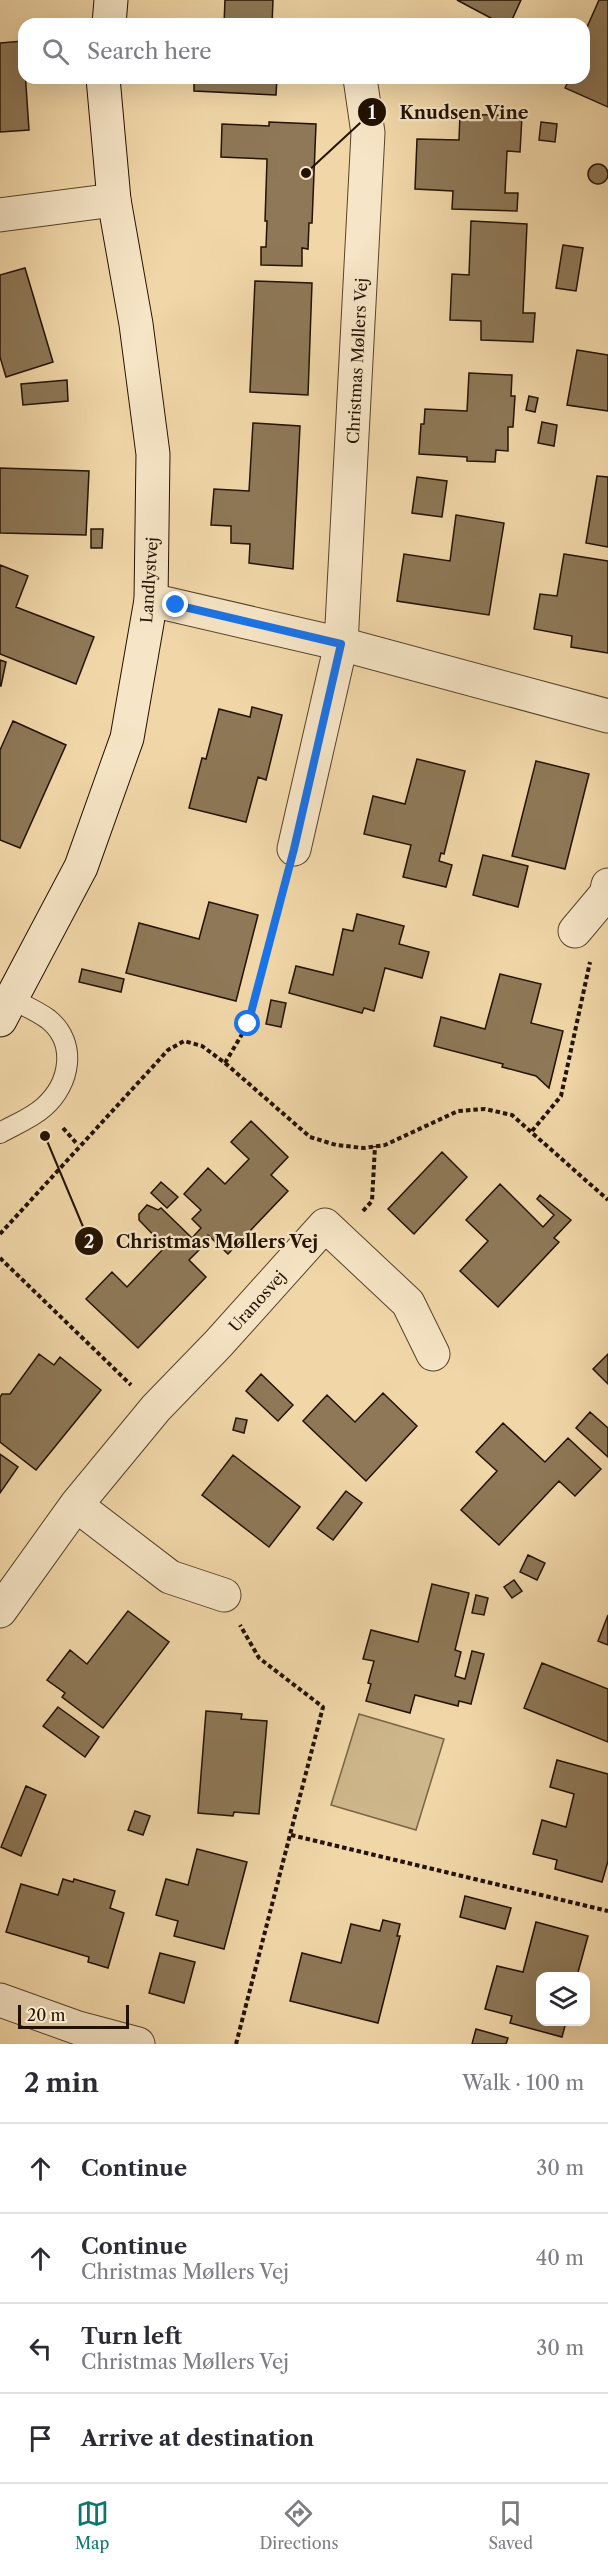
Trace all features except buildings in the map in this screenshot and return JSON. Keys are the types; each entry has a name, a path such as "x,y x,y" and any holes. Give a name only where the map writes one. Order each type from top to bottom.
{"street":[{"path":"110,18 111,0"},
{"name":"Landlystvej","path":"6,1009 81,867 128,738 151,600 153,454 136,324 114,200 104,84"},
{"name":"Christmas Møllers Vej","path":"294,849 341,644 368,133 361,84"},
{"path":"0,215 114,200"},
{"path":"151,600 341,644 608,716"},
{"path":"575,931 606,894 608,885"},
{"name":"Uranosvej","path":"0,1611 76,1504 156,1408 218,1344 325,1226 408,1303 433,1354"},
{"path":"76,1504 170,1577 224,1595"},
{"path":"0,2000 78,2028 138,2044"}],"lane":[{"path":"0,1133 44,1108 61,1086 68,1068 66,1046 59,1031 48,1019 6,1009"}],"path":[{"path":"225,1062 248,1024 294,849"},
{"path":"532,1131 561,1096 591,965 575,931"},
{"path":"0,1233 168,1050 184,1041 202,1046 225,1062 310,1137 336,1145 364,1148 385,1145 458,1111 485,1109 512,1115 608,1200"},
{"path":"339,1239 372,1201 375,1146"},
{"path":"0,1258 156,1408"},
{"path":"224,1595 259,1658 323,1707 236,2044"},
{"path":"291,1835 608,1911"}],"shaded area":[{"path":"359,1714 444,1739 416,1830 331,1805"}],"place":[{"name":"Knudsen Vine","path":"306,173"},
{"name":"Christmas Møllers Vej","path":"45,1136"}],"route":[{"path":"176,605 341,644 294,849 248,1024"}]}
